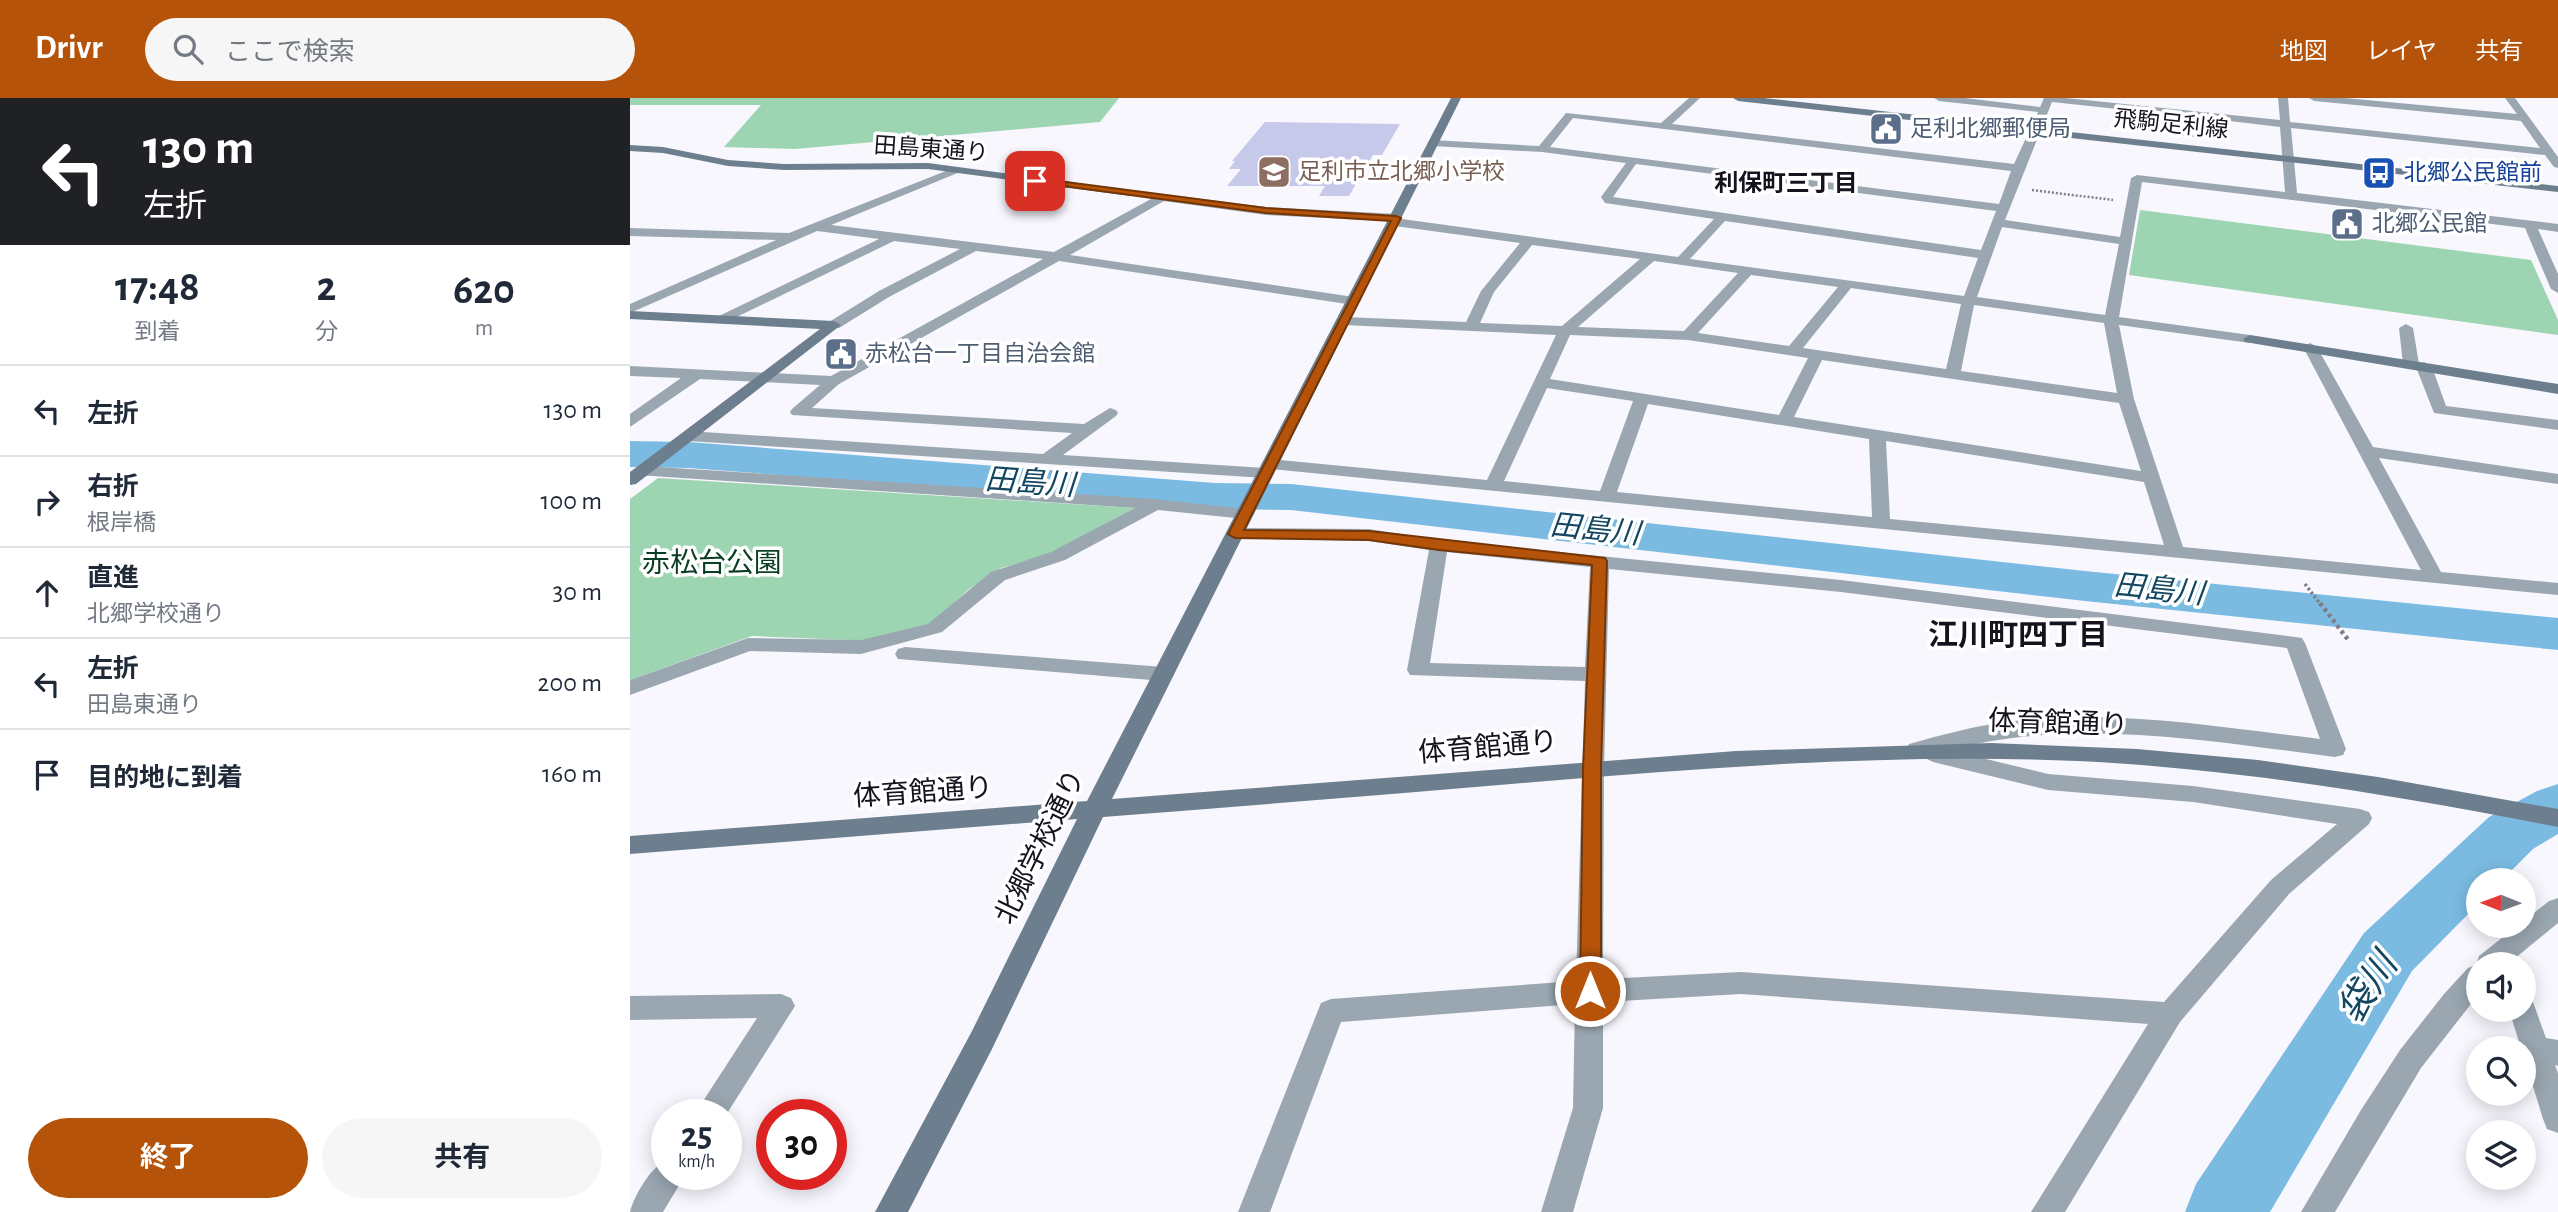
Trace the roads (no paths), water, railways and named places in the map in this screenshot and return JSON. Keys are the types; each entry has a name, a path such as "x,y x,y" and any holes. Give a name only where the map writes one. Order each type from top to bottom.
{"street":[{"path":"1266,472 1456,98"},
{"path":"1665,125 1695,98"},
{"name":"飛駒足利線","path":"1738,98 2558,190"},
{"path":"1939,98 2132,108 2548,152"},
{"path":"2174,112 2177,98"},
{"path":"2283,98 2291,197"},
{"path":"2314,98 2394,102 2524,118"},
{"path":"2510,98 2524,118 2540,133 2548,152 2558,164"},
{"path":"1954,373 1968,302 2002,208 2047,102"},
{"path":"2132,108 2130,127 2223,137 2225,118"},
{"path":"1542,149 1558,133 1570,115 2018,169"},
{"path":"1432,144 1542,149 2002,208"},
{"name":"田島東通り","path":"630,148 686,153 728,163 784,167 902,165 956,170 1266,211 1396,220 2111,322 2310,347"},
{"path":"1633,161 1607,197 1609,200 1987,255"},
{"path":"630,309 813,227 956,170"},
{"path":"2175,551 2126,399 2111,322 2137,178 2558,228"},
{"path":"1084,429 798,412 834,381 1163,197"},
{"path":"1681,261 1722,217"},
{"path":"1997,223 2124,241"},
{"path":"2530,225 2558,289"},
{"path":"813,227 1060,257 1354,301"},
{"path":"630,232 793,236"},
{"path":"724,319 892,237"},
{"path":"1471,327 1488,291 1529,240"},
{"path":"640,473 834,325 884,294 973,247"},
{"path":"1493,486 1565,331 1651,257"},
{"path":"1688,336 1746,271"},
{"path":"1793,351 1847,285"},
{"path":"630,315 834,325"},
{"path":"1344,321 1688,336 2126,399"},
{"path":"2406,328 2417,366 2440,410 2558,425"},
{"path":"2310,347 2558,390"},
{"path":"2310,347 2434,576"},
{"path":"1784,421 1816,355"},
{"path":"630,371 834,381"},
{"path":"630,422 697,374"},
{"path":"1541,382 2151,478"},
{"path":"1607,497 1642,398"},
{"path":"1047,459 1084,429 1110,413"},
{"path":"1877,435 1881,524"},
{"path":"684,438 1493,486 2558,589"},
{"path":"2364,451 2558,479"},
{"name":"北郷学校通り","path":"891,1212 982,1040 1094,810 1266,472"},
{"path":"640,473 1155,504 1242,519 1439,545 1841,586 2295,643 2335,749 2185,732 2079,726 2018,728 1917,750"},
{"path":"630,688 748,644 861,647 935,628 998,576 1058,556 1155,504"},
{"path":"1439,545 1418,670 1595,674"},
{"path":"1557,1212 1588,1108 1592,769 1600,561"},
{"path":"905,654 1163,674"},
{"path":"1917,750 2048,782 2193,794 2360,818 2280,887 2171,1014 2047,1212"},
{"name":"体育館通り","path":"630,845 1592,769 1784,755 1917,750 2029,751 2170,758 2261,768 2447,797 2558,818"},
{"path":"2509,952 2558,908"},
{"path":"1254,1212 1331,1011 1590,991 1741,984 2171,1014"},
{"path":"2317,1212 2383,1102 2432,1028 2466,989"},
{"path":"630,1009 780,1006 719,1099"},
{"path":"2530,1022 2547,1050 2558,1119"},
{"path":"645,1212 659,1190"}],"waterway":[{"name":"田島川","path":"630,454 689,455 1215,496 1291,497 2085,586 2558,634"},
{"name":"袋川","path":"2225,1212 2388,952 2511,833 2558,806"}],"place":[{"name":"足利北郷郵便局","path":"1886,129"},
{"name":"足利市立北郷小学校","path":"1274,172"},
{"name":"北郷公民館前","path":"2379,173"},
{"name":"北郷公民館","path":"2347,224"},
{"name":"赤松台一丁目自治会館","path":"841,354"}],"district":[{"name":"利保町三丁目","path":"1786,184"},
{"name":"江川町四丁目","path":"2018,636"}],"park label":[{"name":"赤松台公園","path":"712,564"}]}
